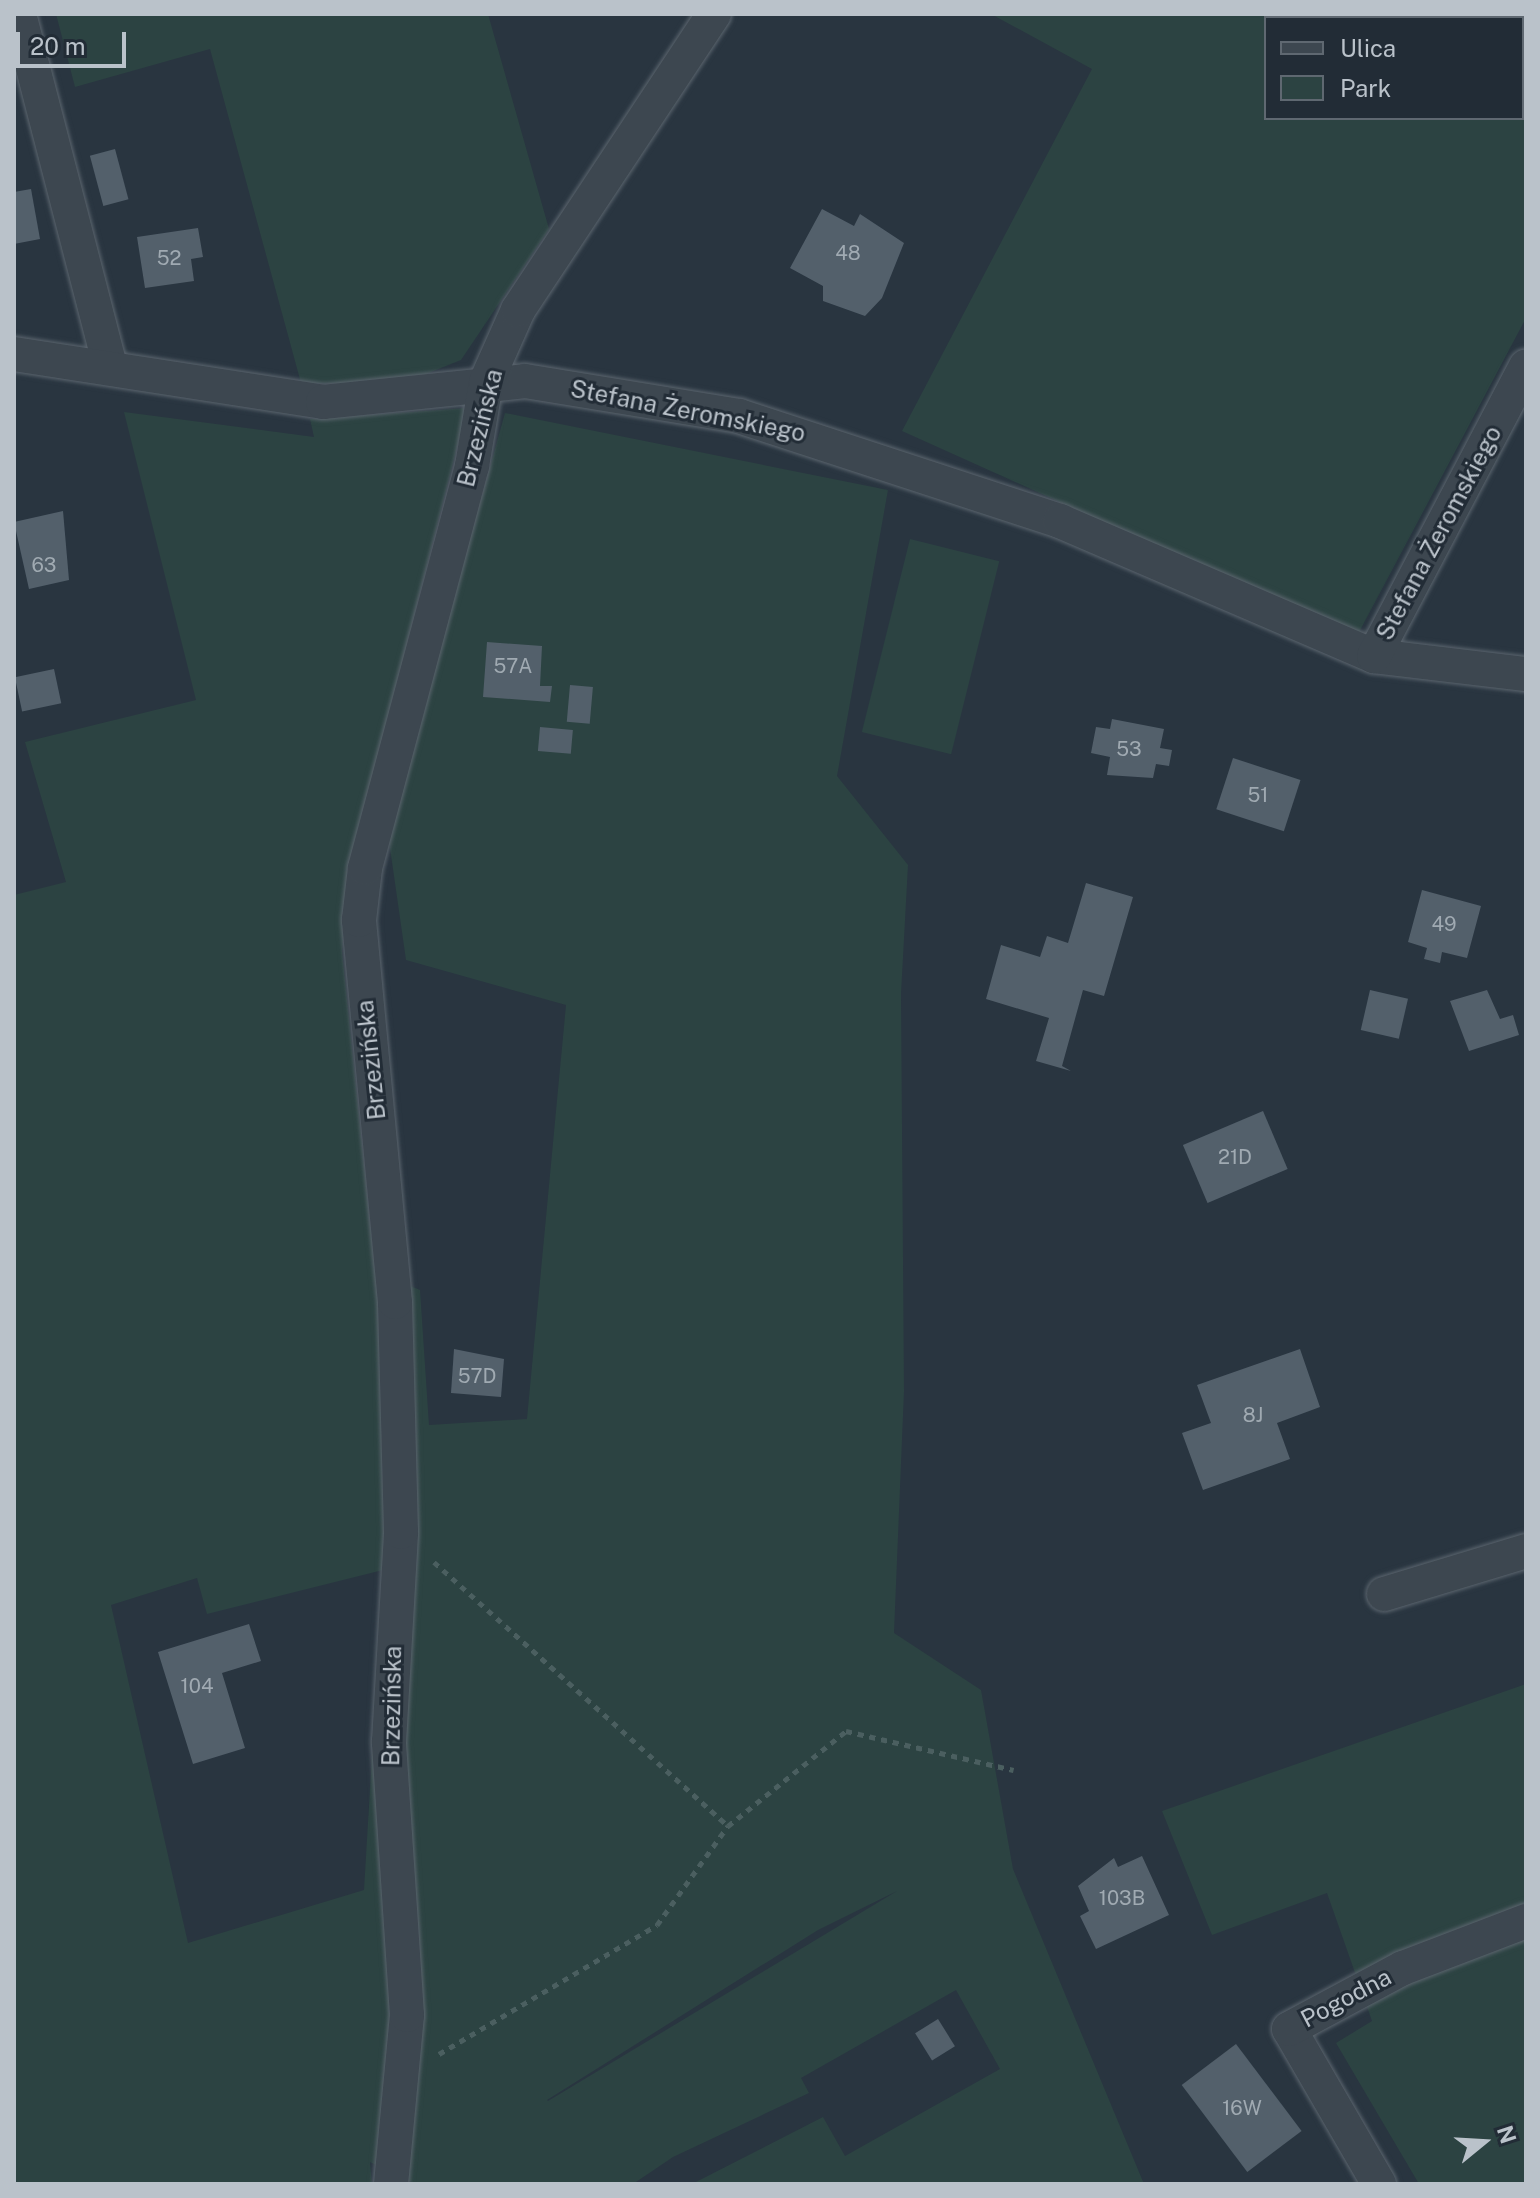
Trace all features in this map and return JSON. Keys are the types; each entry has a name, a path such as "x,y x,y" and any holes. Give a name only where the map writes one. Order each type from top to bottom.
{"street":[{"path":"19,14 110,365"},
{"name":"Brzezińska","path":"391,2184 407,2015 389,1742 401,1532 395,1302 359,920 379,797 472,466 486,382 518,310 714,14"},
{"name":"Stefana Żeromskiego","path":"14,354 110,365 323,402 486,382 633,396 797,430 1060,521 1374,656 1526,674"},
{"name":"Stefana Żeromskiego","path":"1374,656 1526,367"},
{"path":"1384,1594 1526,1551"},
{"name":"Pogodna","path":"1379,2184 1289,2029 1403,1968 1526,1921"}],"path":[{"path":"401,1532 728,1826"},
{"path":"403,2075 657,1925 728,1826 846,1731 1014,1770"}],"green space":[{"path":"56,14 488,14 549,229 461,360 401,384 301,383 210,49 75,87"},
{"path":"991,14 1526,14 1526,318 1357,636 902,431 1092,69"},
{"path":"467,408 350,866 342,951 375,1271 420,1290 429,1425 527,1419 566,1005 406,960 388,834 505,413 888,490 837,776 908,865 901,994 904,1391 894,1633 981,1690 1013,1869 1144,2184 692,2184 823,2117 845,2156 1000,2069 956,1990 801,2078 809,2093 673,2157 633,2184 416,2184 370,2162 372,2184 14,2184 14,895 66,882 25,742 196,700 124,412 314,437 310,419","holes":["383,1570 364,1890 188,1943 111,1605 197,1578 207,1614","897,1891 548,2101 547,2100 818,1930"]},
{"path":"910,539 999,561 951,754 862,732"},
{"path":"1526,1684 1526,2184 1419,2184 1336,2043 1372,2021 1327,1893 1212,1935 1162,1811"}],"building":[{"path":"115,149 128,199 103,206 90,156"},
{"path":"31,189 40,239 14,244 14,192"},
{"path":"822,209 854,226 860,214 904,243 882,298 865,316 823,301 823,286 790,268"},
{"path":"198,228 203,257 191,259 194,281 145,288 137,237"},
{"path":"63,511 69,580 29,589 14,522"},
{"path":"487,642 542,646 540,686 552,686 550,702 483,697"},
{"path":"54,669 61,703 22,712 15,677"},
{"path":"570,685 593,687 590,724 567,722"},
{"path":"1112,719 1164,729 1160,748 1172,750 1169,766 1156,764 1153,778 1107,775 1110,757 1091,753 1096,727 1110,729"},
{"path":"540,727 573,730 571,754 538,751"},
{"path":"1233,758 1301,780 1284,831 1216,809"},
{"path":"1086,883 1133,897 1104,996 1083,990 1062,1066 1071,1071 1036,1061 1049,1018 986,999 1001,945 1040,957 1047,936 1068,943"},
{"path":"1422,890 1481,906 1467,958 1442,952 1440,963 1424,959 1427,948 1408,942"},
{"path":"1370,990 1408,999 1399,1039 1361,1030"},
{"path":"1487,990 1500,1019 1513,1015 1519,1035 1469,1051 1450,1001"},
{"path":"1263,1111 1288,1169 1208,1203 1183,1145"},
{"path":"454,1349 504,1359 501,1397 451,1393"},
{"path":"1300,1349 1320,1407 1277,1423 1290,1459 1203,1490 1182,1433 1211,1423 1197,1385"},
{"path":"249,1624 261,1661 222,1673 245,1748 193,1764 158,1652"},
{"path":"1142,1856 1169,1915 1096,1949 1080,1916 1089,1911 1078,1886 1114,1858 1118,1867"},
{"path":"938,2019 955,2046 932,2060 915,2033"},
{"path":"1236,2044 1302,2131 1247,2172 1182,2085"}]}
